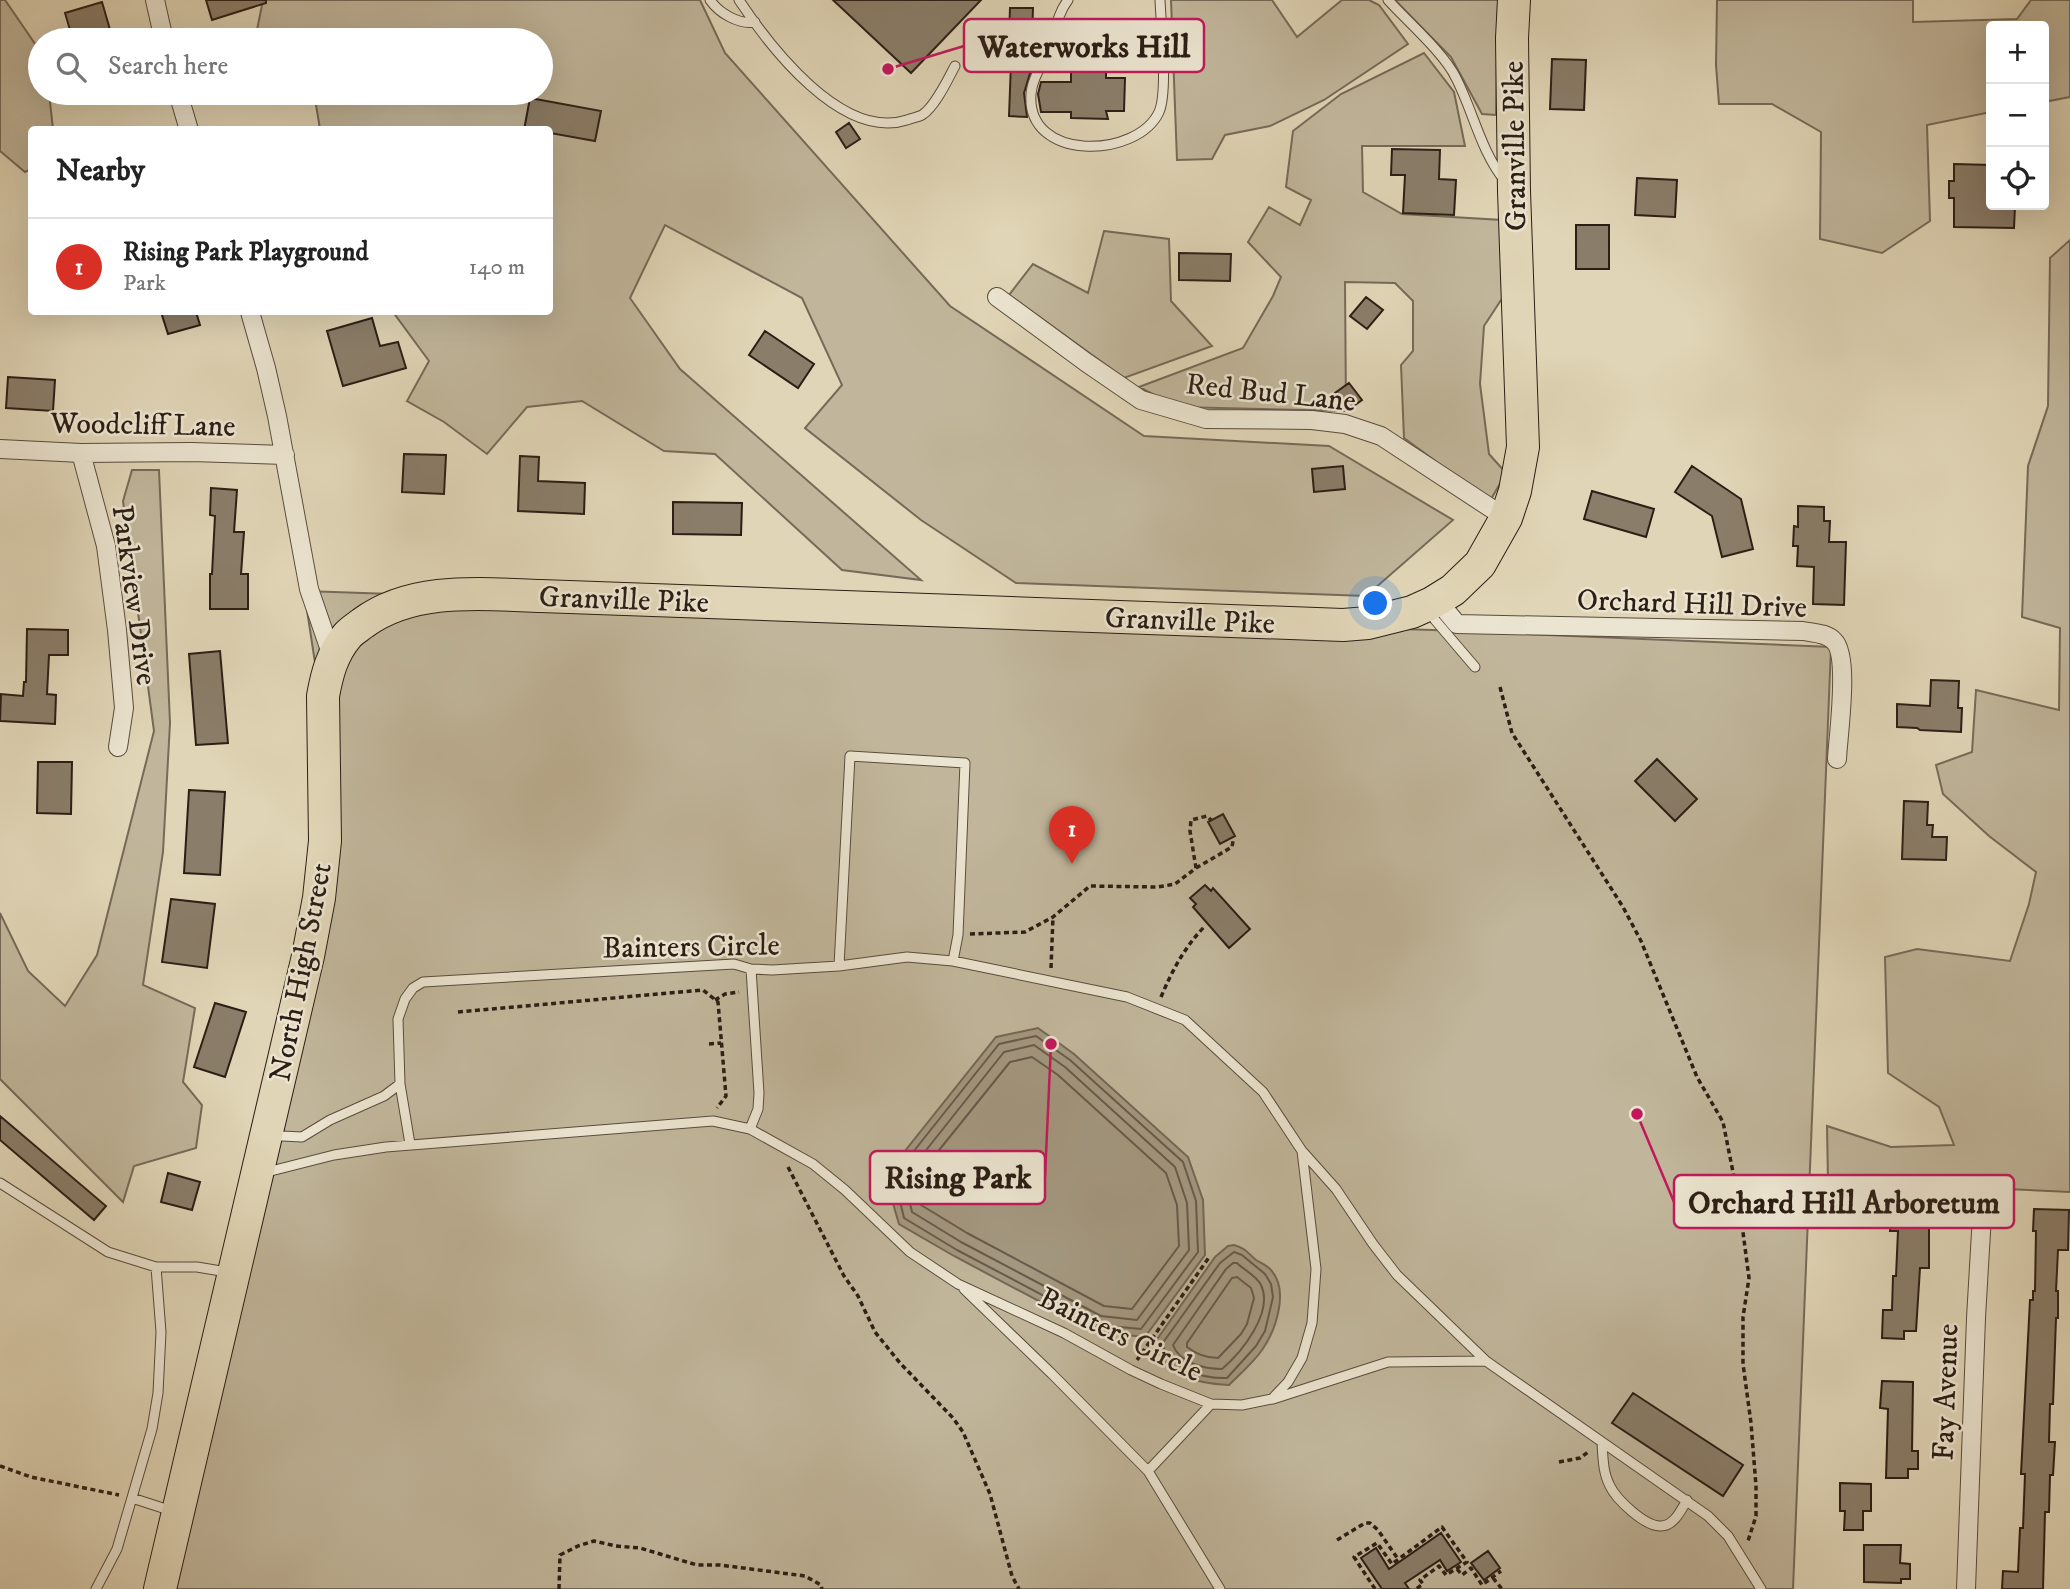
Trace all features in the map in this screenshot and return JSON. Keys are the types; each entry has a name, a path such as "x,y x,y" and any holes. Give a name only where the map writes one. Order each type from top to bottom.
{"highway":[{"name":"Granville Pike","path":"333,659 347,635 374,615 399,604 441,596 528,596 1343,625 1393,618 1432,603 1468,578 1480,564 1506,518 1516,491 1523,447 1514,191 1514,0"},
{"name":"North High Street","path":"160,1589 319,898 325,841 323,696 327,673 333,659"}],"street":[{"path":"155,0 161,28"},
{"path":"182,105 188,126"},
{"name":"Red Bud Lane","path":"997,297 1141,400 1206,419 1312,420 1345,424 1381,436 1506,518"},
{"path":"251,315 266,368 285,455 309,589 333,659"},
{"name":"Woodcliff Lane","path":"0,449 81,453 285,455"},
{"name":"Parkview Drive","path":"81,453 106,546 117,630 124,708 118,747"},
{"name":"Orchard Hill Drive","path":"1432,603 1457,624 1804,632 1830,637 1837,643 1842,666 1837,759"},
{"name":"Fay Avenue","path":"1966,1589 1983,1198"}],"lane":[{"path":"710,0 745,24 755,22"},
{"path":"739,0 777,49 819,94 846,111 873,122 899,122 923,115 955,66"},
{"path":"1068,0 1031,94 1033,117 1048,135 1068,145 1090,146 1124,142 1158,114 1163,97 1160,0"},
{"path":"1388,0 1449,65 1496,171 1514,191"},
{"path":"1432,603 1435,620 1475,667"},
{"path":"839,966 850,757 965,763 957,935 953,961"},
{"name":"Bainters Circle","path":"257,1174 334,1155 410,1144 708,1121 750,1129 813,1164 910,1252 958,1284 1064,1333 1130,1370 1211,1404 1242,1405 1272,1399 1289,1382 1302,1358 1312,1323 1316,1269 1301,1151 1263,1092 1185,1020 1127,997 953,961 907,957 839,966 772,970 751,969 734,964 424,982 413,988 405,999 398,1018 400,1084 410,1144"},
{"path":"750,1129 758,1109 759,1093 751,969"},
{"path":"267,1132 302,1137 330,1120 384,1096 400,1084"},
{"path":"1301,1151 1336,1189 1397,1276 1486,1361 1708,1516 1728,1536 1761,1589"},
{"path":"0,1183 108,1252 156,1267 197,1266 232,1273"},
{"path":"96,1589 117,1549 152,1429 158,1393 161,1332 156,1267"},
{"path":"958,1284 1148,1471 1220,1589"},
{"path":"1272,1399 1388,1362 1486,1361"},
{"path":"1148,1471 1211,1404"},
{"path":"1602,1443 1603,1469 1609,1485 1616,1497 1635,1514 1651,1524 1662,1526 1673,1521 1686,1500"},
{"path":"132,1498 177,1512"}],"path":[{"path":"1500,687 1512,733 1623,907 1641,941 1697,1077 1723,1122 1739,1202 1749,1278 1743,1317 1743,1364 1751,1423 1756,1516 1742,1559"},
{"path":"1196,868 1189,824 1197,817 1206,816 1211,820"},
{"path":"957,935 1025,932 1053,917 1090,886 1175,884 1232,847 1232,838"},
{"path":"1050,973 1053,917"},
{"path":"1156,1009 1180,958 1203,927"},
{"path":"457,1012 610,1001 703,990 718,1002 726,1096 708,1121"},
{"path":"715,1000 725,994 751,991"},
{"path":"709,1044 721,1042"},
{"path":"780,1145 786,1164 809,1210 844,1276 858,1296 875,1332 963,1432 994,1507 1012,1576 1019,1589"},
{"path":"1130,1370 1210,1256"},
{"path":"1559,1462 1580,1458"},
{"path":"0,1466 31,1477 132,1498"},
{"path":"1337,1541 1365,1523 1370,1523 1398,1559"},
{"path":"1373,1588 1354,1557 1377,1543 1392,1564 1442,1527 1467,1562 1446,1575 1440,1566 1420,1580 1427,1589"},
{"path":"559,1589 560,1555 594,1541 640,1548 697,1565 720,1565 805,1576 821,1585 822,1589"},
{"path":"1457,1569 1462,1575 1471,1568 1482,1585 1501,1571"},
{"path":"1493,1577 1502,1589"},
{"path":"1416,1589 1423,1584"}],"shaded area":[{"path":"0,0 5,0 28,34 28,105 50,105 53,126 28,126 28,170 25,172 0,151"},
{"path":"263,0 700,0 725,53 950,306 1144,436 1329,446 1453,520 1366,596 1016,583 921,520 805,428 842,385 802,298 665,225 630,298 680,369 921,580 842,570 715,454 664,451 582,401 527,407 487,454 444,422 407,401 429,361 395,315 553,315 553,126 320,126 316,105 553,105 553,28 257,28"},
{"path":"1171,0 1272,0 1297,37 1342,0 1369,0 1379,5 1408,44 1324,100 1270,126 1225,135 1212,159 1177,160"},
{"path":"1395,0 1498,0 1496,115 1482,114 1451,57"},
{"path":"1717,0 1913,0 1913,22 2017,19 2031,0 2070,0 2070,97 2049,101 2049,21 1986,21 1986,113 1927,125 1930,221 1882,253 1820,239 1821,132 1772,104 1719,104 1716,65"},
{"path":"1424,53 1454,92 1465,146 1362,146 1363,192 1402,214 1502,220 1505,294 1484,326 1480,384 1489,454 1506,473 1490,501 1404,438 1401,365 1413,351 1413,301 1395,283 1345,282 1346,411 1178,407 1139,387 1243,348 1281,277 1248,242 1269,207 1300,225 1311,200 1286,187 1293,131 1341,94"},
{"path":"1104,231 1169,239 1171,301 1212,346 1124,378 1009,295 1033,264 1088,293"},
{"path":"2070,240 2070,1192 1828,1181 1827,1126 1891,1147 1954,1145 1939,1107 1888,1073 1885,957 1917,949 2010,961 2029,904 2036,872 1989,836 1943,794 1936,765 1972,752 1976,690 2059,710 2060,628 2022,617 2028,466 2048,406 2050,258"},
{"path":"132,470 159,470 170,723 163,852 143,985 195,1008 183,1082 202,1105 196,1148 134,1166 123,1202 0,1079 0,913 28,971 65,1006 97,955 154,731 123,501"},
{"path":"304,591 1432,630 1831,647 1793,1589 160,1589 308,956 324,721"}],"water":[{"path":"1038,1028 1074,1054 1188,1157 1203,1200 1205,1255 1145,1337 1097,1332 899,1224 885,1176 996,1037"},
{"path":"1234,1245 1267,1266 1276,1277 1280,1298 1276,1321 1262,1350 1229,1385 1194,1380 1176,1371 1153,1345 1215,1257 1228,1246"}],"building":[{"path":"206,0 266,0 266,3 212,20"},
{"path":"833,0 981,0 911,73"},
{"path":"102,2 110,28 69,28 65,13"},
{"path":"1010,8 1033,8 1031,70 1024,93 1027,117 1009,116 1012,37 1009,37"},
{"path":"1071,42 1095,42 1095,50 1106,50 1106,78 1125,78 1124,111 1106,111 1108,119 1071,118 1071,112 1041,112 1038,94 1041,82 1071,82"},
{"path":"1552,59 1586,60 1584,110 1550,109"},
{"path":"553,102 601,111 595,141 553,134 553,126 525,126 529,105 553,105"},
{"path":"849,123 860,139 846,148 836,132"},
{"path":"1392,149 1440,150 1439,179 1456,180 1454,215 1403,213 1405,175 1391,175"},
{"path":"1954,164 1986,165 1986,210 2015,210 2014,228 1954,227 1954,198 1949,198 1949,181 1954,181"},
{"path":"1637,178 1677,180 1675,217 1635,215"},
{"path":"1576,225 1609,225 1609,269 1576,269"},
{"path":"1179,253 1231,254 1230,281 1179,280"},
{"path":"1366,297 1383,310 1367,329 1350,316"},
{"path":"162,315 197,315 200,325 168,334"},
{"path":"372,318 380,346 398,342 406,368 343,386 327,331"},
{"path":"765,331 814,364 798,388 749,355"},
{"path":"8,377 55,380 53,411 6,408"},
{"path":"1349,383 1362,400 1348,410 1335,393"},
{"path":"404,454 446,455 444,494 402,492"},
{"path":"520,456 539,457 538,481 585,483 584,514 518,511"},
{"path":"1343,466 1345,489 1314,492 1312,469"},
{"path":"1692,466 1741,499 1753,549 1722,557 1712,516 1675,492"},
{"path":"211,488 237,490 234,532 244,532 241,574 248,574 248,609 210,609 215,516 210,515"},
{"path":"1592,491 1654,509 1646,537 1584,519"},
{"path":"673,502 742,503 741,535 673,534"},
{"path":"1798,506 1824,507 1824,521 1830,521 1829,542 1846,542 1844,605 1813,604 1814,567 1797,566 1798,546 1793,546 1794,526 1798,527"},
{"path":"27,629 68,630 68,655 49,655 47,694 56,695 55,724 0,721 1,694 23,696 26,682"},
{"path":"220,651 228,743 196,745 189,654"},
{"path":"1931,680 1959,681 1961,732 1897,727 1897,704 1930,706"},
{"path":"1657,759 1697,799 1675,821 1635,781"},
{"path":"38,762 72,762 71,814 37,813"},
{"path":"189,790 225,792 220,875 184,873"},
{"path":"1904,801 1928,802 1927,825 1933,825 1932,837 1947,837 1946,860 1902,859"},
{"path":"1223,814 1235,836 1220,844 1208,822"},
{"path":"1205,885 1211,891 1213,888 1250,929 1229,948 1193,907 1196,904 1190,898"},
{"path":"171,899 215,904 207,968 162,962"},
{"path":"215,1003 246,1012 225,1077 194,1067"},
{"path":"0,1116 106,1206 94,1220 0,1140"},
{"path":"168,1173 200,1182 192,1210 161,1202"},
{"path":"1881,1204 1937,1207 1936,1225 1929,1224 1929,1268 1920,1268 1916,1331 1904,1331 1904,1339 1882,1338 1883,1310 1892,1310 1898,1231 1890,1231 1891,1219 1880,1219"},
{"path":"2034,1209 2069,1210 2068,1250 2058,1250 2058,1318 2049,1442 2055,1442 2053,1475 2050,1475 2049,1512 2045,1512 2043,1589 2002,1589 2003,1571 2018,1572 2020,1528 2023,1528 2025,1474 2021,1474 2030,1300 2033,1300 2035,1291"},
{"path":"1882,1381 1913,1382 1912,1451 1918,1451 1918,1469 1908,1469 1908,1478 1886,1478 1888,1409 1880,1408"},
{"path":"1633,1393 1743,1465 1723,1496 1612,1423"},
{"path":"1840,1483 1871,1484 1871,1511 1863,1511 1863,1530 1844,1530 1845,1511 1840,1511"},
{"path":"1441,1533 1461,1562 1447,1571 1440,1560 1405,1583 1409,1589 1382,1589 1361,1558 1376,1548 1389,1569"},
{"path":"1864,1545 1901,1545 1900,1563 1910,1564 1910,1579 1901,1579 1901,1583 1864,1582"},
{"path":"1488,1551 1500,1568 1484,1580 1471,1563"}],"place":[{"name":"Waterworks Hill","path":"888,69"},
{"name":"Rising Park Playground","path":"1072,864"},
{"name":"Rising Park","path":"1051,1044"},
{"name":"Orchard Hill Arboretum","path":"1637,1114"}]}
